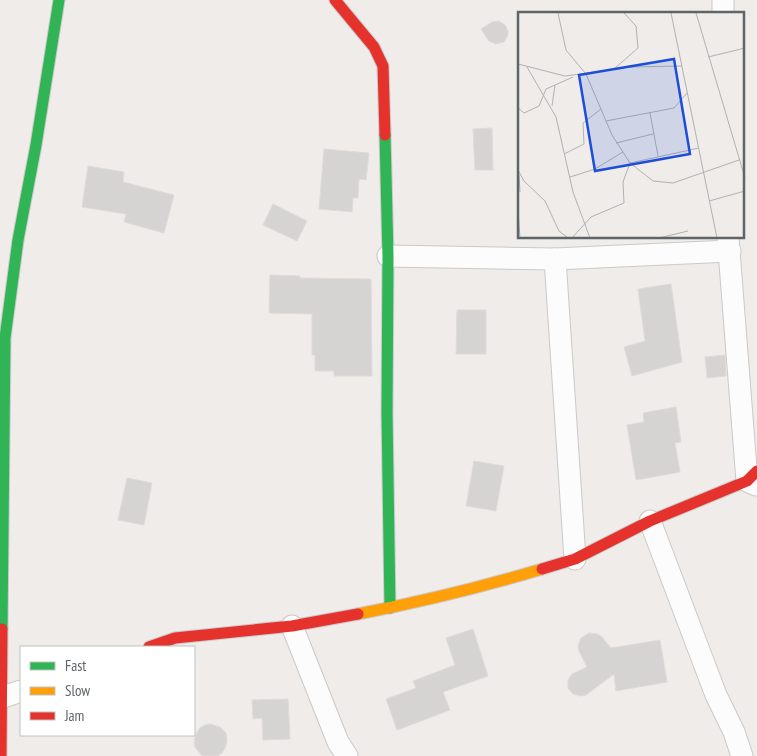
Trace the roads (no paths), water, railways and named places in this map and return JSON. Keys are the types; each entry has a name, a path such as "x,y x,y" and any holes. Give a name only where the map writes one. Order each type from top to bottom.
{"street":[{"path":"1,756 8,695 2,475 6,338 18,240 36,144 59,0"},
{"path":"335,0 374,48 383,66 388,256 386,412 390,608"},
{"path":"151,646 175,638 292,626 390,608 506,580 574,559 650,521 754,479 729,244 555,259 388,256"},
{"path":"555,259 574,559"},
{"path":"650,521 716,695 734,732 742,756"},
{"path":"292,626 338,742 347,756"}]}
